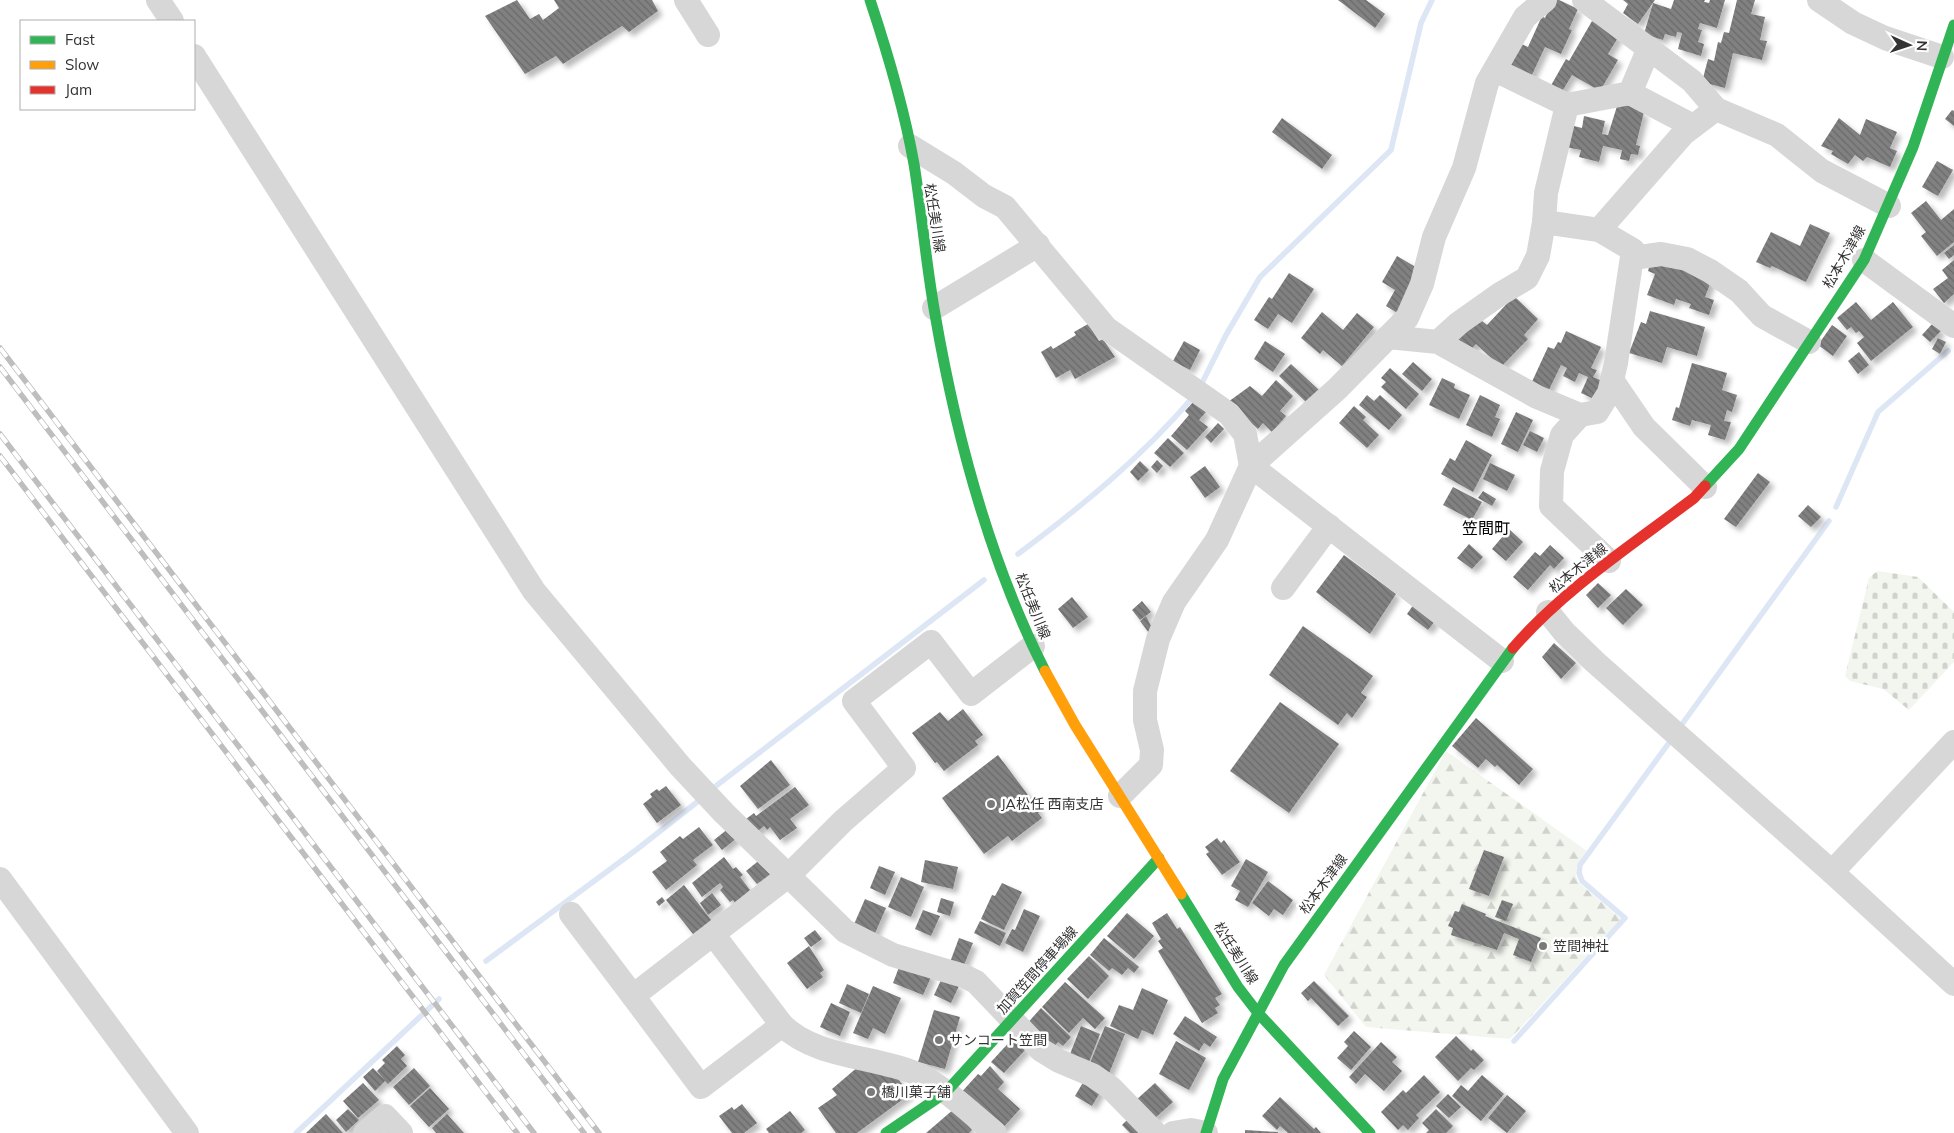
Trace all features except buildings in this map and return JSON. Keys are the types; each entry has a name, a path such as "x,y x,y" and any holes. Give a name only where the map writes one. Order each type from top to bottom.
{"main road":[{"name":"松任美川線","path":"870,0 882,36 910,146 934,308 954,406 976,487 1010,594 1059,698 1238,987 1258,1013 1370,1133"},
{"name":"松本木津線","path":"1206,1133 1223,1079 1290,956 1502,661 1548,612 1609,561 1662,524 1705,487 1739,450 1864,260 1889,206 1912,147 1954,25"},
{"name":"加賀笠間停車場線","path":"886,1133 945,1093 1159,858"}],"street":[{"path":"158,0 171,20"},
{"path":"686,0 708,35"},
{"path":"1120,796 1151,765 1152,750 1145,720 1145,691 1158,639 1182,588 1218,540 1251,466 1337,389 1407,318 1422,284 1434,237 1464,168 1487,84 1525,17 1545,0"},
{"path":"1584,0 1692,81 1716,109 1777,135 1822,170 1889,206"},
{"path":"1819,0 1853,23 1869,31 1942,57"},
{"path":"1630,93 1649,48"},
{"path":"195,58 534,591 680,766 845,932 893,955 964,976 976,982 1041,1050 1059,1061 1092,1075 1112,1088 1155,1133"},
{"path":"1495,70 1568,105 1630,93 1693,126"},
{"path":"1438,342 1493,298 1527,278 1538,256 1544,222 1546,194 1568,105"},
{"path":"1599,230 1683,134 1716,109"},
{"path":"910,146 954,173 984,196 1005,207 1106,328 1229,414 1245,434 1251,466 1502,661"},
{"path":"1388,336 1438,342 1537,398 1580,415 1597,412 1609,393 1612,380 1633,250 1599,230 1544,222"},
{"path":"934,308 1038,246"},
{"path":"1633,258 1661,254 1687,259 1710,271 1739,291 1762,316 1809,342"},
{"path":"1864,260 1954,326"},
{"path":"1612,380 1644,427 1705,487"},
{"path":"1580,415 1562,435 1552,471 1551,506 1609,561"},
{"path":"1283,588 1329,526"},
{"path":"1548,612 1565,633 1595,662 1832,872 1954,984"},
{"path":"633,996 788,876 843,821 904,768 854,701 931,642 971,694 1033,646"},
{"path":"1832,872 1954,742"},
{"path":"0,879 187,1133"},
{"path":"571,914 701,1087 782,1025"},
{"path":"713,934 790,1033 823,1047 881,1061 917,1073 994,1133"},
{"path":"365,1133 385,1116 401,1133"},
{"path":"1173,1133 1191,1130 1206,1133"}],"green space":[{"path":"1877,571 1918,577 1954,612 1954,662 1909,710 1883,689 1850,681 1845,676 1869,578"},
{"path":"1446,751 1587,851 1576,869 1578,882 1621,919 1510,1039 1366,1027 1324,975"}],"waterway":[{"path":"1201,385 1226,335 1260,277 1391,150 1421,23 1432,0"},
{"path":"1836,507 1878,412 1948,351"},
{"path":"1018,554 1065,518 1132,461 1193,397"},
{"path":"1680,727 1829,521"},
{"path":"712,789 984,580"},
{"path":"1514,1041 1625,918 1582,881 1579,873 1580,865 1671,740"},
{"path":"486,961 636,850 701,799"},
{"path":"296,1133 439,999"}],"railway":[{"path":"0,348 599,1133"},
{"path":"0,367 584,1133"},
{"path":"0,434 534,1133"},
{"path":"0,456 517,1133"}],"traffic: fast":[{"path":"870,0 895,81 910,143 943,360 964,451 991,541 1007,586 1045,671"},
{"path":"1705,486 1739,449 1864,260 1913,147 1954,25"},
{"path":"1206,1133 1223,1079 1284,965 1513,648"},
{"path":"886,1133 945,1093 1159,858"},
{"path":"1181,894 1238,987 1258,1013 1370,1133"}],"traffic: slow":[{"path":"1045,671 1075,725 1181,894"}],"traffic: jam":[{"path":"1513,648 1554,606 1576,587 1694,498 1705,486"}],"place":[{"name":"JA松任 西南支店","path":"991,804"},
{"name":"笠間神社","path":"1543,946"},
{"name":"サンコート笠間","path":"939,1040"},
{"name":"橋川菓子舗","path":"871,1092"}],"district":[{"name":"笠間町","path":"1486,528"}]}
